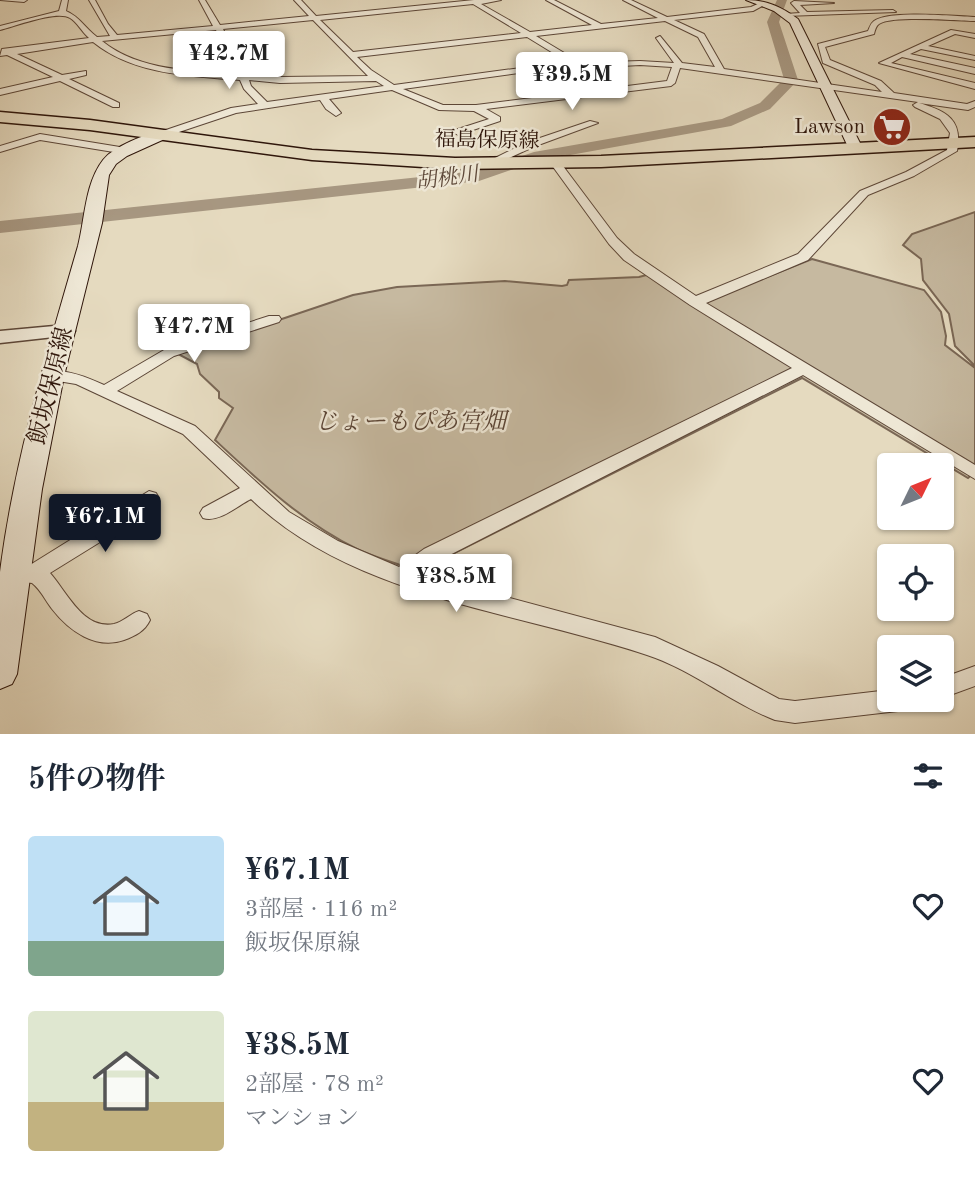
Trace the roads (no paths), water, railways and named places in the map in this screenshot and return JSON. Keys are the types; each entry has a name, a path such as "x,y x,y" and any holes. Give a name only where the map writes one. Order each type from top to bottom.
{"main road":[{"path":"757,2 770,11 786,15 798,27 856,149"},
{"name":"福島保原線","path":"0,117 79,122 357,159 523,165 975,142"},
{"name":"飯坂保原線","path":"0,674 23,574 28,489 52,376 94,218 103,171 110,161 126,151 164,134"}],"street":[{"path":"0,0 23,0"},
{"path":"0,7 23,0"},
{"path":"62,12 65,0"},
{"path":"92,0 99,11 103,27 117,39"},
{"path":"202,0 236,59 242,77 251,92 265,105"},
{"path":"298,0 364,69 392,87 436,107 476,108 671,83 678,65"},
{"path":"3,52 96,40 498,0"},
{"path":"549,0 599,26"},
{"path":"626,0 701,36 721,71"},
{"path":"472,1 580,66"},
{"path":"352,55 753,9 757,2"},
{"path":"805,14 794,3 831,3"},
{"path":"727,5 739,9 770,11"},
{"path":"883,6 905,18"},
{"path":"0,28 62,12 76,18 81,28 109,51 144,66 242,77 326,81 380,78"},
{"path":"786,15 895,12"},
{"path":"806,44 822,45 871,32 875,23 881,21 905,18 975,19"},
{"path":"929,31 975,46"},
{"path":"975,36 954,32 883,63 975,86"},
{"path":"660,38 678,65"},
{"path":"695,302 803,257 859,196 910,174 952,151 955,140 951,126 942,116 891,95 878,83 826,61 820,48 822,45"},
{"path":"921,47 975,58"},
{"path":"3,52 116,105"},
{"path":"902,55 975,71"},
{"path":"164,134 223,113 265,105 543,68 580,66 678,65 973,107"},
{"path":"543,68 561,90"},
{"path":"0,92 83,73"},
{"path":"323,97 328,107 336,113"},
{"path":"458,132 497,119 476,108"},
{"path":"0,149 79,122"},
{"path":"492,164 529,145 593,123"},
{"path":"35,138 126,151"},
{"path":"556,164 619,249 695,302 975,473"},
{"path":"105,391 169,353 274,319"},
{"path":"0,337 65,331"},
{"path":"401,577 431,555 802,369"},
{"path":"52,376 80,380 189,430 271,509 309,535 401,577 655,647 775,709 795,712 877,702"},
{"path":"210,513 253,489"},
{"path":"23,574 119,521 149,498"},
{"path":"23,574 44,580 74,618 98,633 117,635 139,620"},
{"path":"954,684 975,676"}],"waterway":[{"name":"胡桃川","path":"0,227 479,176 534,157 726,123 765,106 791,80 773,22 782,0"}],"place":[{"name":"Lawson","path":"892,127"}],"park label":[{"name":"じょーもぴあ宮畑","path":"410,423"}]}
